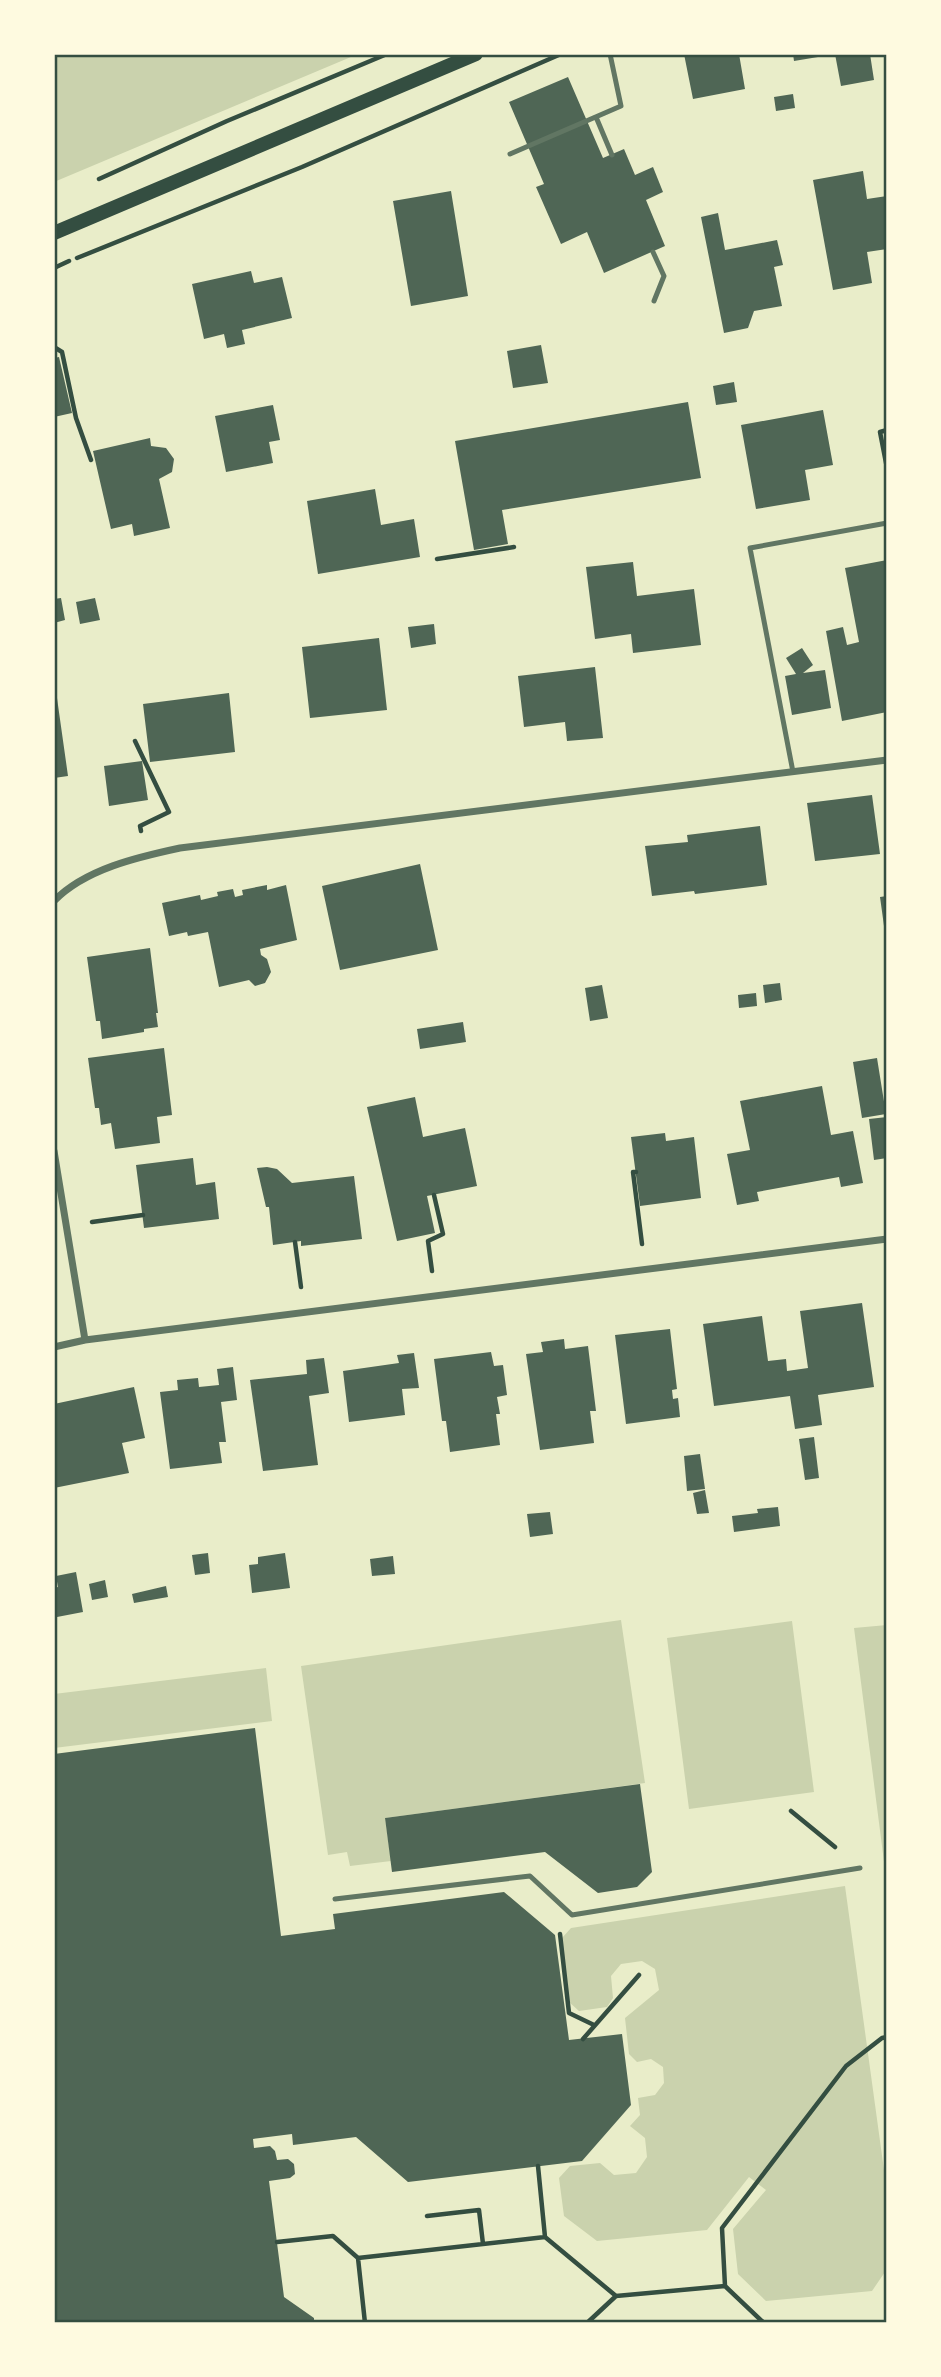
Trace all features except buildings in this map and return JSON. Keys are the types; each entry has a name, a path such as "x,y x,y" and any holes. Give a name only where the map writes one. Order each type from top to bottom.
{"main road":[{"path":"54,233 476,54"}],"street":[{"path":"54,901 78,883 102,871 180,848 887,760"},
{"path":"54,1151 85,1340"},
{"path":"54,1347 85,1340 887,1239"}],"lane":[{"path":"510,154 621,106 610,54"},
{"path":"596,117 611,155"},
{"path":"653,252 664,276 654,302"},
{"path":"793,772 750,548 887,523"},
{"path":"335,1899 530,1876 572,1915 860,1868"}],"path":[{"path":"91,183 227,121 387,54"},
{"path":"54,268 302,167 561,54"},
{"path":"54,347 62,352 76,418 90,460"},
{"path":"887,430 880,432 887,468"},
{"path":"438,559 514,547"},
{"path":"135,741 169,812 156,819"},
{"path":"636,1171 633,1172 645,1269"},
{"path":"434,1195 443,1234 428,1241 435,1296"},
{"path":"104,1220 142,1215"},
{"path":"295,1242 303,1313"},
{"path":"791,1811 860,1868"},
{"path":"572,1915 559,1936 569,2013 594,2025"},
{"path":"583,2039 639,1975"},
{"path":"764,2323 725,2286 722,2228 846,2066 887,2037"},
{"path":"538,2166 545,2237 616,2296"},
{"path":"427,2216 479,2210 484,2244"},
{"path":"277,2242 333,2236 358,2258 365,2323"},
{"path":"358,2258 545,2237"},
{"path":"587,2323 616,2296 725,2286"}],"green space":[{"path":"54,54 358,54 54,182"},
{"path":"621,1620 645,1783 385,1818 391,1861 350,1866 347,1852 328,1855 301,1666"},
{"path":"792,1621 814,1792 689,1809 667,1638"},
{"path":"887,1625 887,1885 854,1628"},
{"path":"266,1668 272,1721 54,1748 54,1694"},
{"path":"845,1886 887,2192 887,2269 872,2291 766,2301 738,2274 733,2229 766,2190 749,2177 707,2230 597,2241 564,2216 559,2178 570,2166 600,2163 614,2175 636,2173 647,2157 645,2138 630,2126 640,2115 638,2098 655,2095 664,2083 663,2067 651,2059 637,2062 629,2054 625,2018 659,1990 655,1969 642,1961 621,1964 611,1976 613,1998 607,2007 579,2011 569,2002 562,1938 571,1928"}]}
